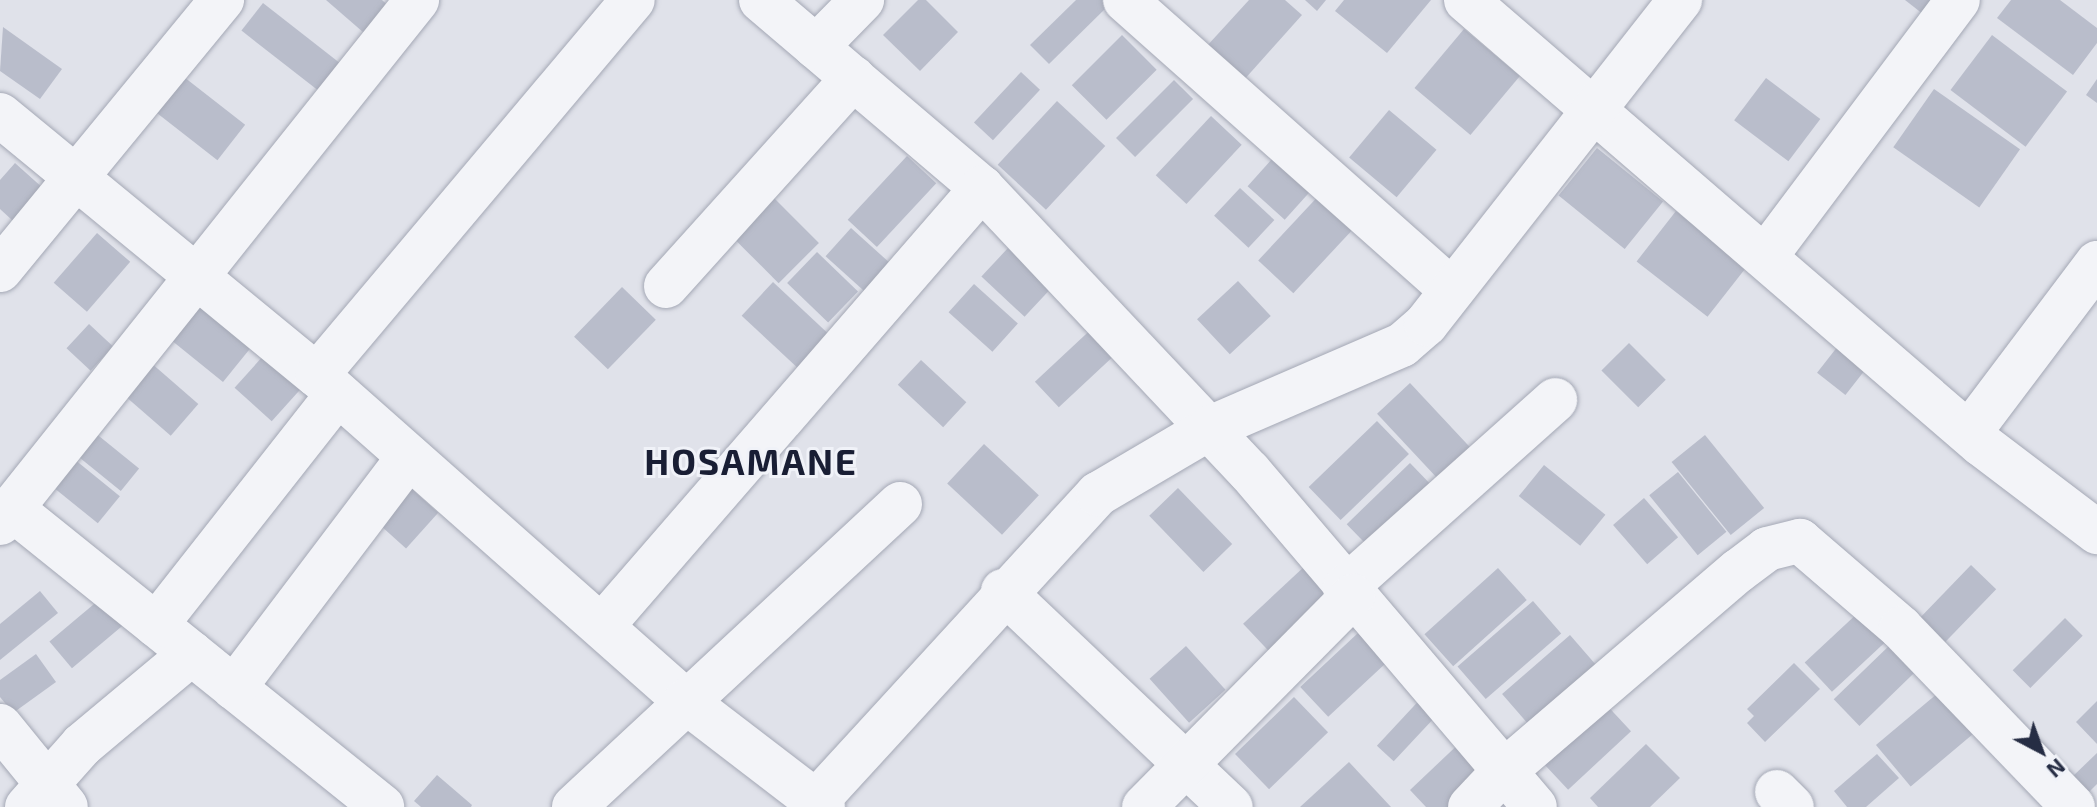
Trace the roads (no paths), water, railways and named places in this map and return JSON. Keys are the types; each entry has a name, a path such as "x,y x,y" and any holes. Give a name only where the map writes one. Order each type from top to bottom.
{"street":[{"path":"0,270 222,0"},
{"path":"382,807 156,625 6,516 194,275 417,0"},
{"path":"156,625 328,385 633,0"},
{"path":"761,0 982,188 1210,428 1502,773 1535,807"},
{"path":"816,47 862,0"},
{"path":"1125,0 1452,290"},
{"path":"1466,0 1969,433 2097,532"},
{"path":"0,115 328,385 685,701 816,805 1003,591 1098,494 1210,428 1402,345 1452,290 1680,0"},
{"path":"1765,257 1958,0"},
{"path":"666,286 853,78"},
{"path":"602,626 982,188"},
{"path":"1969,433 2097,263"},
{"path":"1144,807 1183,762 1349,592 1555,400"},
{"path":"234,688 409,457"},
{"path":"574,807 900,504"},
{"path":"1470,807 1502,773 1738,571 1767,549 1800,541 1901,628 2073,807"},
{"path":"1003,591 1231,807"},
{"path":"0,726 46,799 192,653"}],"district":[{"name":"HOSAMANE","path":"751,461"}]}
